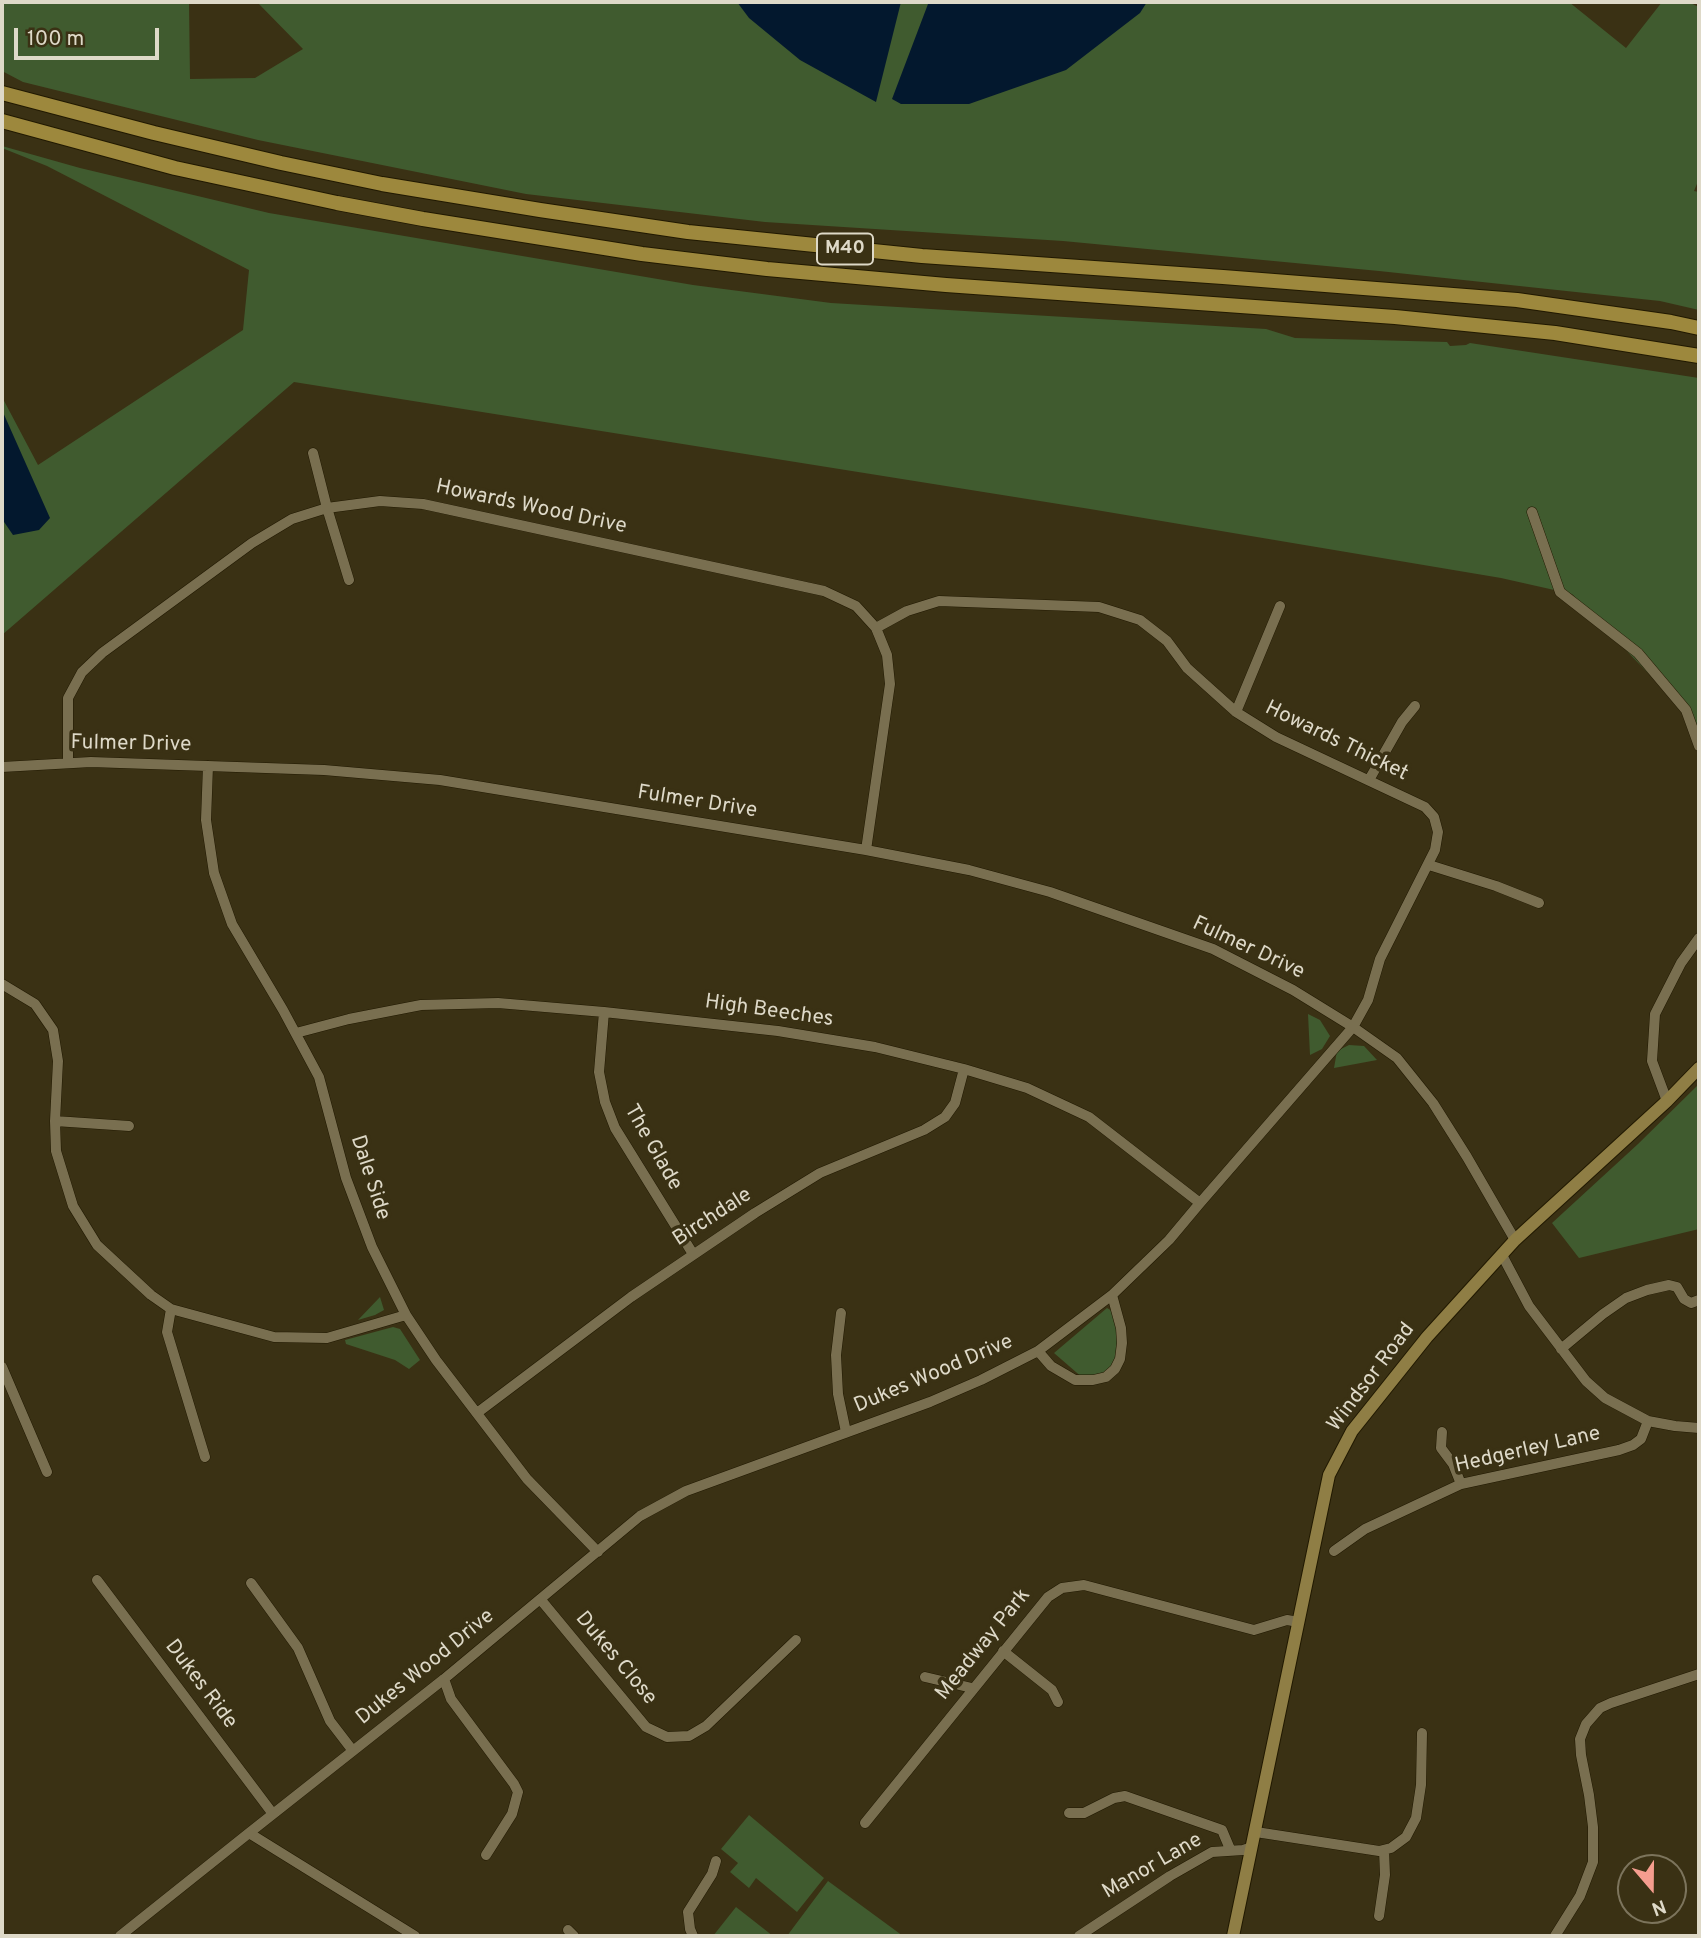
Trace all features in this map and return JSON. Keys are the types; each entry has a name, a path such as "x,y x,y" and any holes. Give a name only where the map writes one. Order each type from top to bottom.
{"highway":[{"name":"M40","path":"2,93 154,133 382,184 540,211 688,232 922,256 1223,276 1517,300 1699,328"},
{"name":"M40","path":"2,121 175,168 337,203 642,254 767,269 946,285 1408,318 1555,332 1699,356"}],"main road":[{"name":"Windsor Road","path":"1233,1936 1329,1475 1352,1431 1427,1337 1515,1240 1699,1069"}],"street":[{"path":"313,453 349,580"},
{"name":"Howards Wood Drive","path":"68,763 68,698 82,672 102,653 253,543 292,519 327,509 380,501 423,504 824,591 856,606 876,628 887,654 890,684 866,850"},
{"path":"1532,512 1560,592 1638,653 1686,710 1699,746"},
{"name":"Howards Thicket","path":"876,628 907,611 939,601 1099,607 1140,620 1167,641 1187,668 1236,712 1276,737 1425,807 1434,817 1438,832 1435,850 1380,959 1368,1000 1353,1027"},
{"path":"1236,712 1280,606"},
{"path":"1369,780 1402,722 1415,706"},
{"name":"Fulmer Drive","path":"2,767 91,762 324,770 440,780 866,850 969,870 1039,889 1213,949 1293,990 1353,1027"},
{"name":"Dale Side","path":"208,766 206,820 214,873 232,924 319,1077 346,1178 372,1247 406,1315 436,1360 527,1479 598,1552"},
{"path":"1429,865 1539,903"},
{"path":"1667,1101 1652,1061 1655,1014 1681,963 1699,938"},
{"path":"2,984 35,1004 53,1030 58,1061 56,1151 73,1206 97,1245 151,1295 171,1309 274,1337 327,1338 406,1315"},
{"name":"High Beeches","path":"296,1033 421,1005 498,1003 778,1031 875,1047 1027,1088 1089,1117 1200,1203"},
{"name":"The Glade","path":"604,1012 599,1072 614,1128 694,1254"},
{"path":"1353,1027 1397,1058 1433,1103 1515,1240"},
{"name":"Dukes Wood Drive","path":"120,1936 444,1679 640,1516 686,1491 968,1386 1038,1351 1112,1295 1169,1240 1353,1027"},
{"name":"Birchdale","path":"477,1413 631,1297 820,1173 924,1130 944,1117 955,1103 964,1069"},
{"path":"55,1121 129,1126"},
{"name":"Hedgerley Lane","path":"1502,1255 1529,1306 1586,1381 1605,1398 1648,1422 1699,1428"},
{"path":"1561,1349 1626,1298 1647,1290 1669,1285 1677,1287 1691,1303 1699,1300"},
{"path":"1038,1351 1051,1366 1075,1380 1106,1377 1115,1369 1120,1359 1122,1343 1112,1295"},
{"path":"171,1309 167,1332 205,1457"},
{"path":"841,1313 836,1356 838,1394 846,1432"},
{"path":"2,1367 47,1472"},
{"name":"Hedgerley Lane","path":"1334,1551 1365,1529 1461,1484 1633,1446 1641,1439 1648,1422"},
{"path":"1442,1432 1441,1448 1453,1464 1461,1484"},
{"name":"Dukes Ride","path":"97,1580 273,1814"},
{"path":"251,1583 298,1648 330,1721 353,1751"},
{"name":"Meadway Park","path":"864,1823 1048,1597 1062,1588 1084,1585 1254,1630 1287,1620 1299,1622"},
{"name":"Dukes Close","path":"541,1600 646,1727 667,1737 689,1736 706,1727 796,1640"},
{"path":"1003,1651 1052,1690 1058,1702"},
{"path":"1555,1936 1580,1896 1593,1862 1593,1827 1580,1755 1580,1739 1586,1724 1600,1708 1611,1703 1699,1674"},
{"path":"926,1677 972,1688"},
{"path":"444,1679 451,1699 519,1792 512,1814 486,1855"},
{"path":"1256,1832 1379,1851 1391,1848 1406,1837 1416,1818 1421,1785 1422,1733"},
{"path":"1069,1813 1084,1813 1114,1798 1125,1796 1222,1830 1230,1849"},
{"path":"249,1833 415,1936"},
{"name":"Manor Lane","path":"1079,1936 1170,1876 1212,1852 1252,1847"},
{"path":"1379,1916 1385,1875 1384,1850"},
{"path":"693,1936 688,1913 712,1874 716,1861"}],"green space":[{"path":"2,2 189,2 190,79 255,78 303,49 257,2 1569,2 1626,48 1662,2 1688,2 1699,7 1699,179 1694,191 1699,192 1699,310 1660,301 1379,271 1063,241 765,222 526,194 258,140 23,82 2,71"},
{"path":"2,146 80,168 269,213 693,285 831,303 1266,329 1295,338 1447,342 1450,346 1470,343 1699,378 1699,735 1693,720 1572,594 1501,578 1090,509 294,382 2,635 2,397 38,465 243,330 249,270 47,166"},
{"path":"1308,1014 1320,1020 1330,1036 1322,1049 1310,1055"},
{"path":"1349,1045 1364,1046 1377,1060 1334,1068 1337,1051"},
{"path":"1699,1084 1699,1229 1579,1258 1552,1223"},
{"path":"380,1297 384,1310 358,1320"},
{"path":"1107,1308 1117,1314 1120,1350 1113,1365 1101,1375 1084,1379 1054,1353"},
{"path":"393,1327 400,1329 420,1360 409,1369 395,1360 346,1344 345,1340"},
{"path":"749,1815 824,1878 797,1912 756,1878 749,1888 730,1872 738,1863 721,1849"},
{"path":"828,1881 903,1936 787,1936"},
{"path":"736,1907 773,1936 713,1936"}],"water":[{"path":"737,2 901,2 876,102 800,60 749,18"},
{"path":"1147,2 1140,13 1066,70 969,104 901,104 892,99 928,4"},
{"path":"2,410 50,518 39,530 13,535 2,519"}]}
